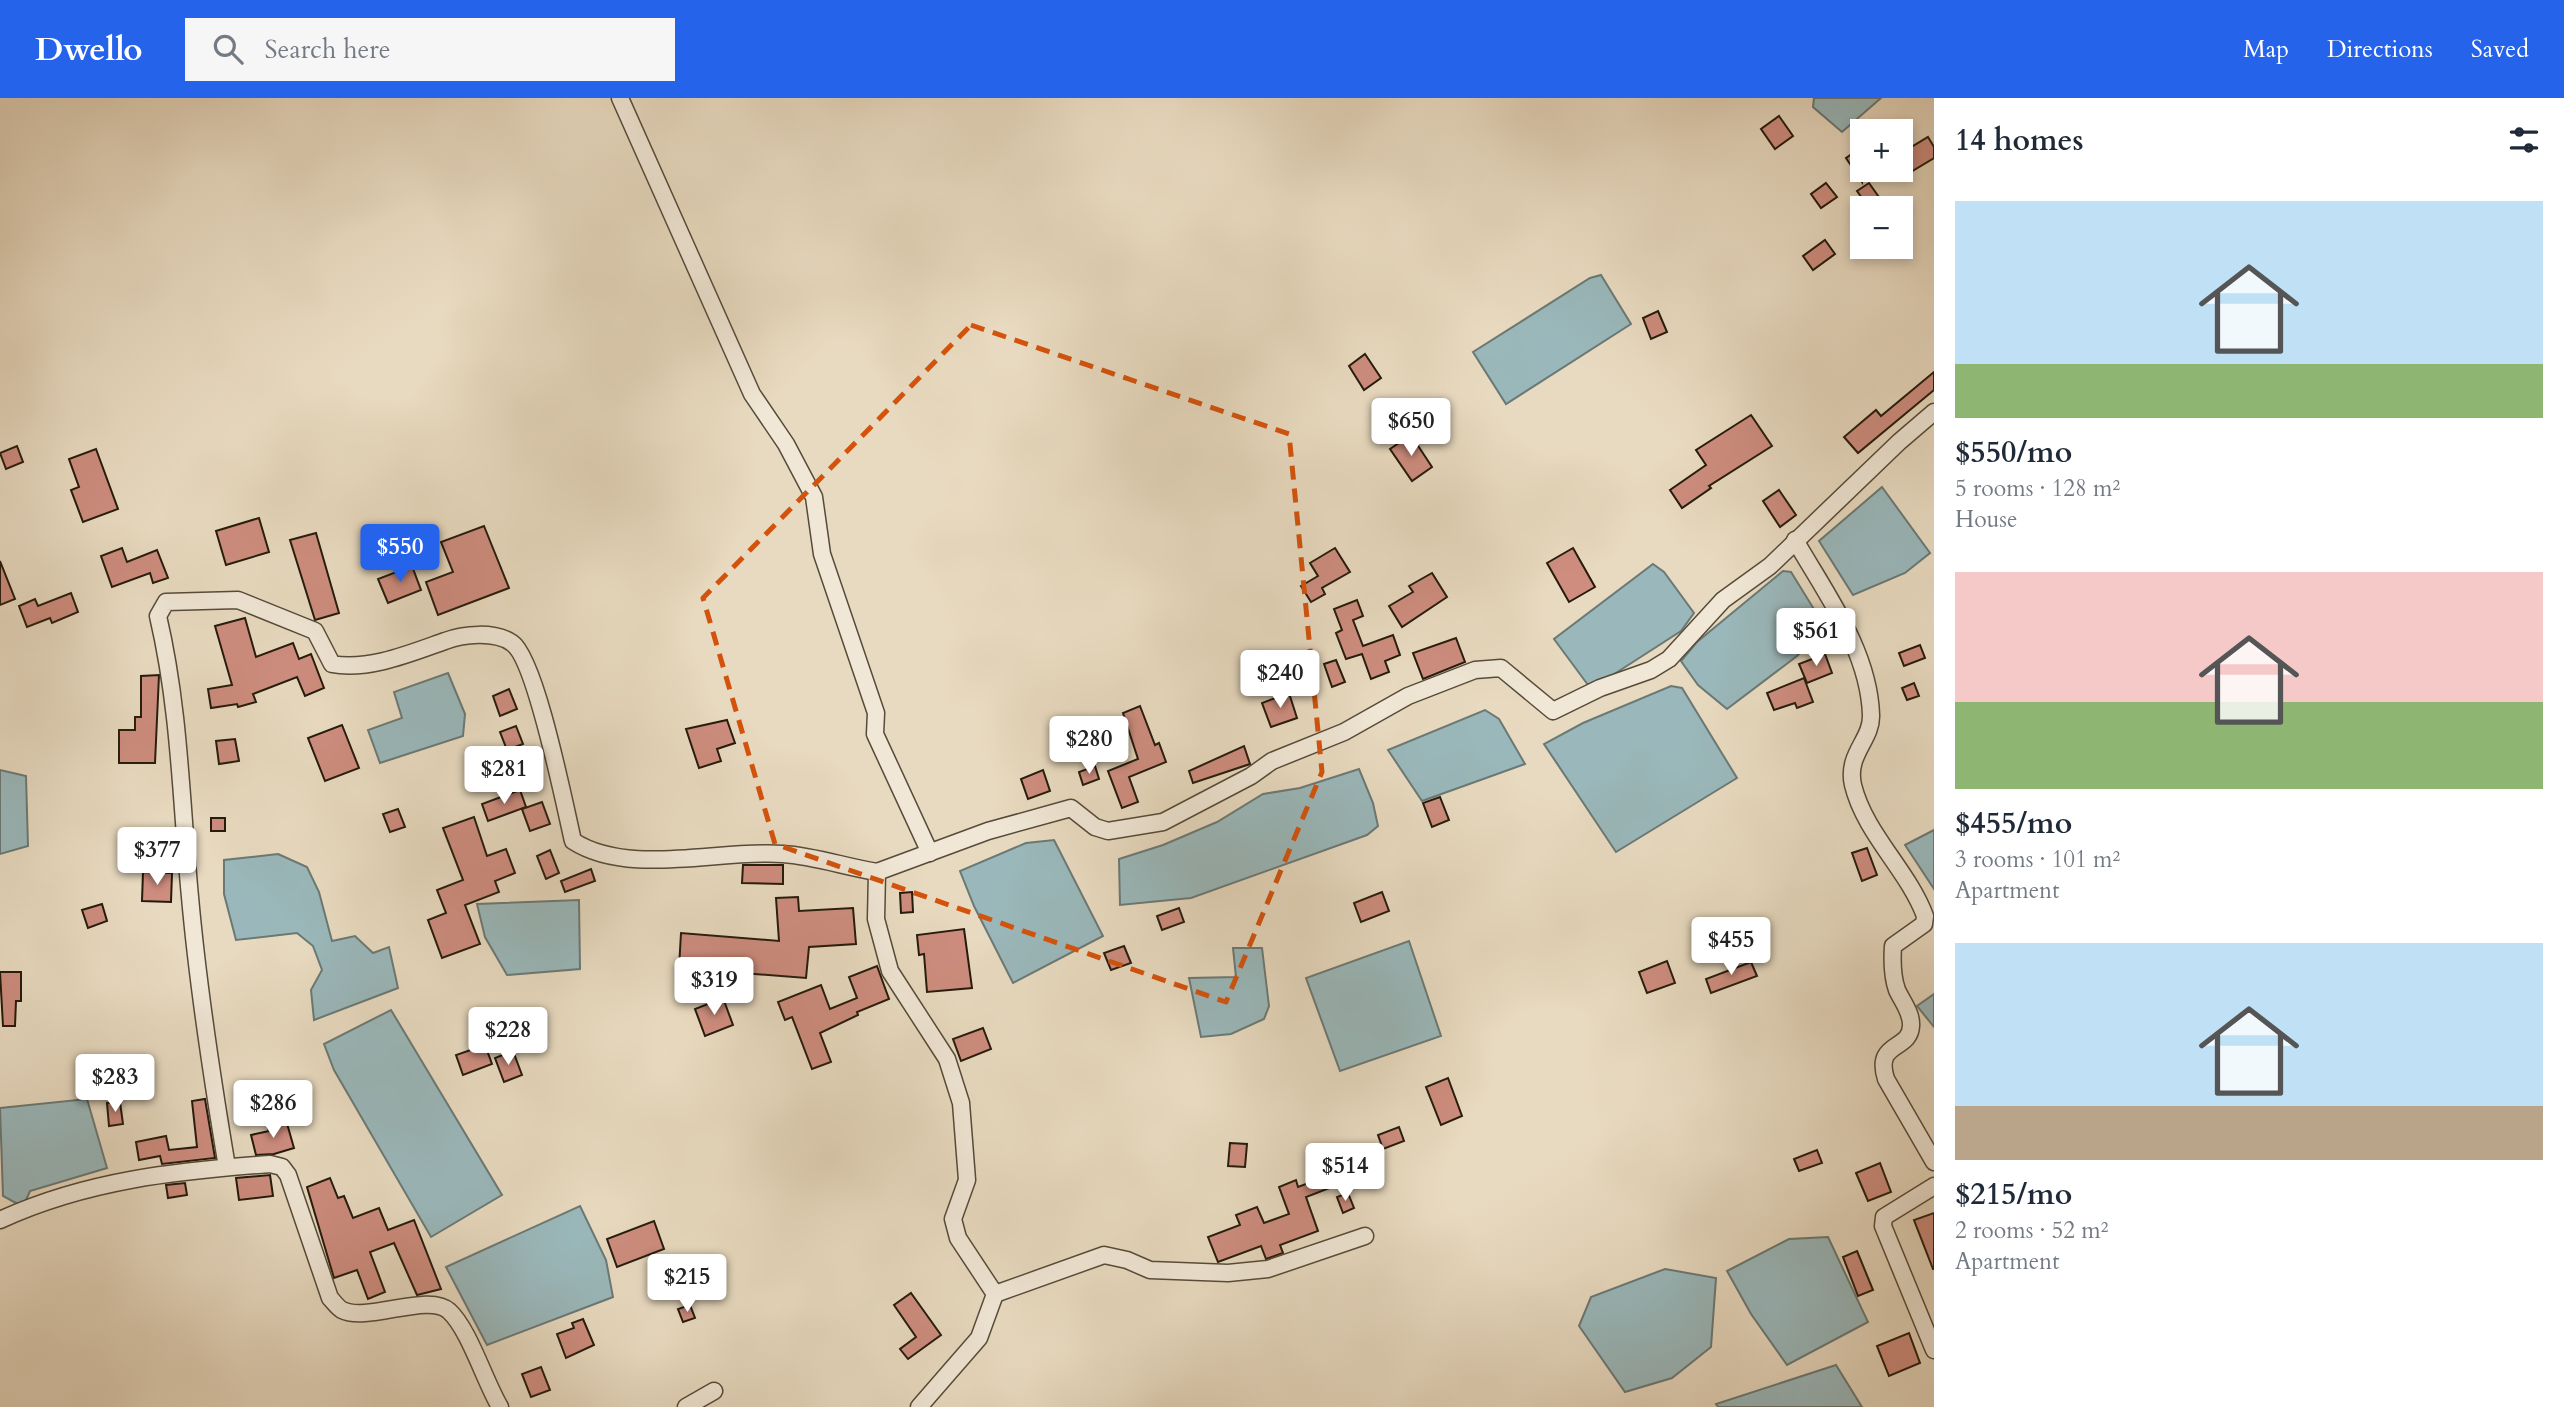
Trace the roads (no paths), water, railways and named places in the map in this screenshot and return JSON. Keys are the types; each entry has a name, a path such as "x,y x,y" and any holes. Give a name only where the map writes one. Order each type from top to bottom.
{"street":[{"path":"620,98 752,394 786,444 814,497 822,554 876,713 875,734 930,853"},
{"path":"227,1167 190,898 180,743 170,668 158,616 166,602 238,600 315,631 332,664 347,667 406,655 458,636 489,636 512,642 522,653 544,719 573,841 590,852 619,859 783,853 877,872 1034,816 1071,808 1095,827 1108,831 1163,822 1251,776 1272,761 1344,732 1408,696 1475,670 1502,668 1553,711 1566,707 1600,688 1651,670 1669,659 1723,600 1770,566 1934,412"},
{"path":"1795,540 1848,633 1869,682 1871,719 1851,763 1858,803 1925,916 1924,924 1893,946 1897,989 1912,1023 1910,1032 1884,1056 1881,1065 1886,1079 1934,1162"},
{"path":"877,872 876,919 890,971 947,1059 961,1103 967,1180 953,1219 958,1238 995,1294"},
{"path":"0,1220 41,1202 105,1183 169,1172 270,1164 282,1167 288,1175 330,1298 342,1310 357,1312 432,1306 447,1308 458,1321 500,1407"},
{"path":"1934,1186 1893,1209 1884,1217 1883,1226 1934,1350"},
{"path":"995,1294 1104,1255 1127,1260 1150,1270 1228,1272 1268,1269 1365,1236"},
{"path":"919,1407 979,1338 995,1294"},
{"path":"686,1407 714,1391"}],"water":[{"path":"1814,98 1881,98 1857,119 1850,119 1850,125 1842,132 1813,107"},
{"path":"1601,275 1631,324 1506,404 1473,352 1590,278"},
{"path":"1882,487 1930,553 1905,573 1853,595 1819,541"},
{"path":"1653,564 1664,572 1694,613 1681,631 1591,689 1554,639"},
{"path":"1783,571 1791,572 1825,627 1797,656 1727,709 1698,685 1681,661 1697,642"},
{"path":"448,673 465,714 463,736 380,763 368,730 402,718 394,692"},
{"path":"1671,686 1682,688 1737,778 1616,852 1544,744 1583,723"},
{"path":"1485,710 1499,719 1525,764 1422,801 1388,750"},
{"path":"1359,769 1373,803 1378,826 1367,835 1191,898 1120,905 1119,859 1163,845 1217,822 1263,794 1300,788"},
{"path":"0,770 26,776 28,846 0,854"},
{"path":"1934,830 1934,889 1905,845"},
{"path":"1054,840 1103,936 1013,983 974,906 960,871 1026,843"},
{"path":"278,854 307,867 319,892 332,941 355,936 373,953 389,947 398,988 314,1020 311,990 322,970 313,946 297,933 236,940 224,894 224,860"},
{"path":"579,900 580,969 507,975 485,937 477,904"},
{"path":"1409,941 1441,1036 1340,1071 1306,978"},
{"path":"1233,948 1262,948 1269,1006 1264,1019 1231,1034 1201,1037 1189,978 1236,977"},
{"path":"1934,994 1934,1027 1917,1006"},
{"path":"391,1010 502,1195 431,1237 334,1070 324,1044"},
{"path":"87,1099 107,1168 30,1191 23,1207 3,1196 0,1108"},
{"path":"580,1206 606,1260 613,1297 487,1345 446,1267"},
{"path":"1828,1237 1868,1322 1787,1365 1751,1314 1727,1271 1789,1239"},
{"path":"1665,1269 1716,1278 1711,1347 1672,1378 1625,1392 1579,1326 1591,1297"},
{"path":"1836,1365 1862,1407 1718,1407 1716,1404"}]}
